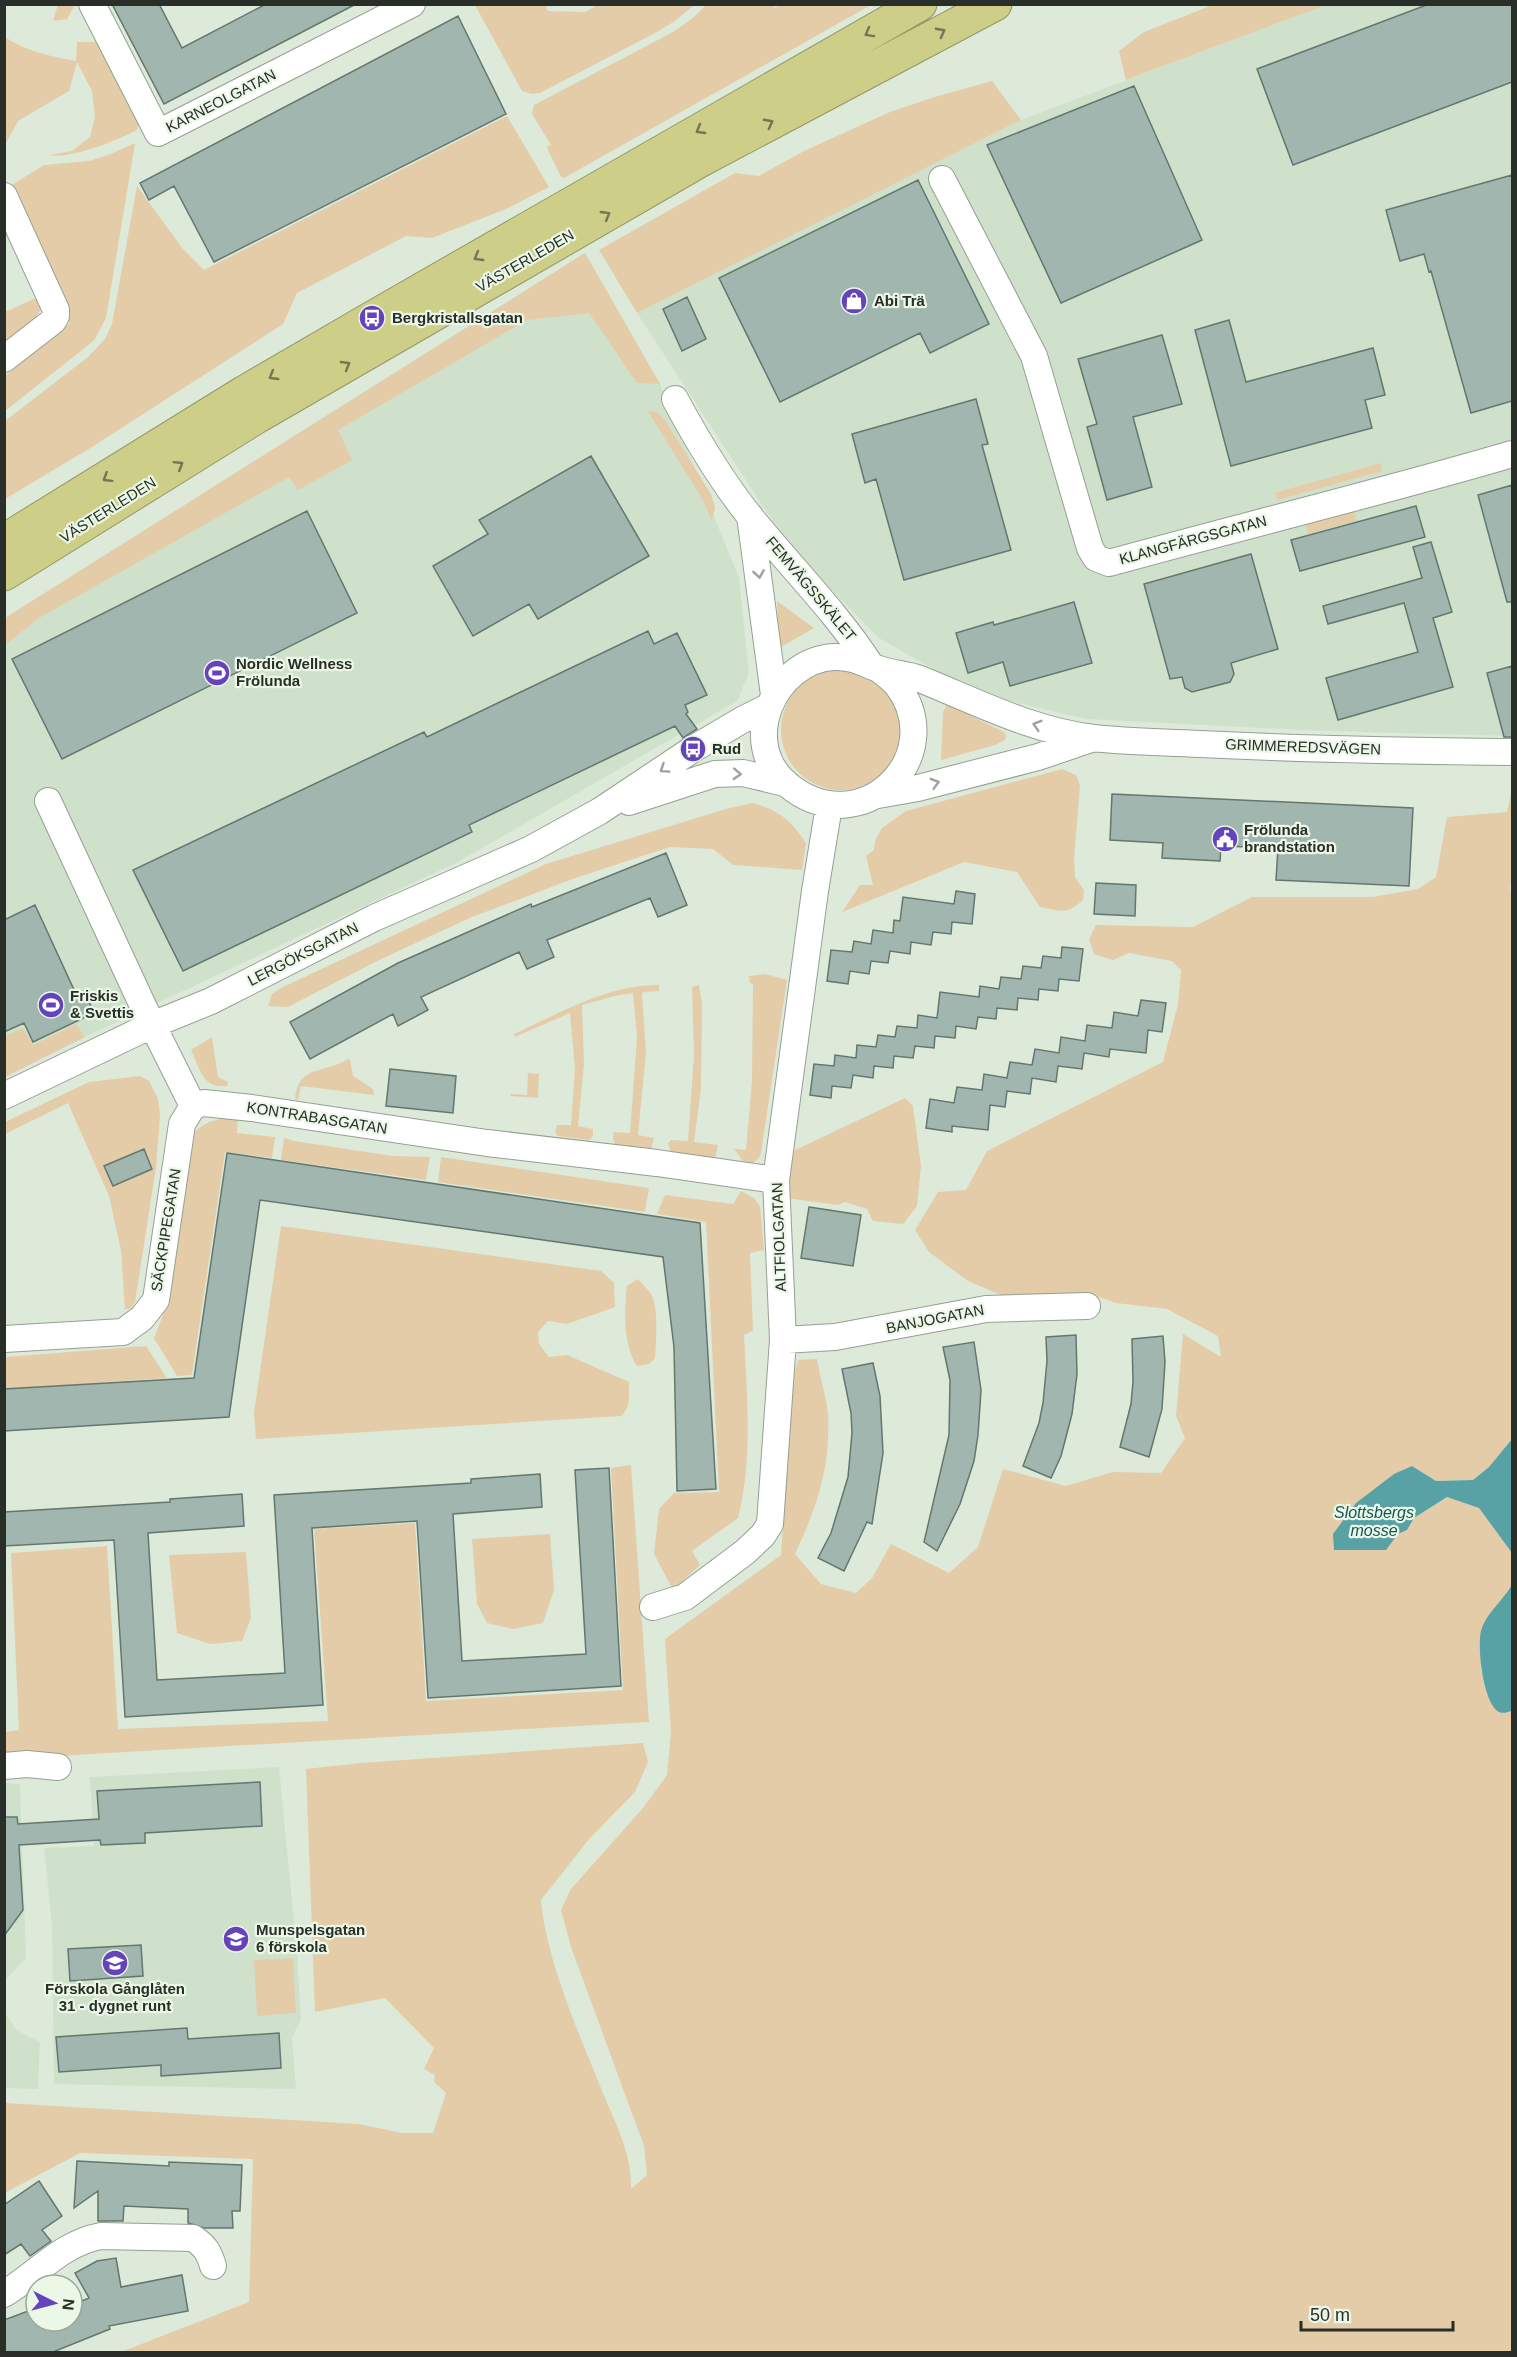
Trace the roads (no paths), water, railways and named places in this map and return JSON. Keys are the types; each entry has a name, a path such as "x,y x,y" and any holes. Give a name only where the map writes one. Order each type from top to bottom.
{"highway":[{"name":"VÄSTERLEDEN","path":"4,542 244,392 920,4"},
{"name":"VÄSTERLEDEN","path":"4,574 258,416 689,167 995,4"}],"street":[{"name":"KARNEOLGATAN","path":"92,4 158,133 412,4"},
{"name":"KLANGFÄRGSGATAN","path":"942,179 1034,356 1090,549 1096,558 1109,563 1512,454"},
{"path":"4,196 56,310 56,316 53,321 4,359"},
{"name":"FEMVÄGSSKÄLET","path":"675,399 697,440 750,516 851,634 875,667"},
{"name":"FEMVÄGSSKÄLET","path":"750,516 771,701"},
{"path":"834,657 853,658 875,667 896,684 907,702 913,722 912,743 906,764 894,781 878,795 854,804 829,806 805,798 785,783 775,770 768,755 765,723 771,701 785,680 799,668 816,660 834,657"},
{"name":"GRIMMEREDSVÄGEN","path":"875,667 917,678 997,712 1039,726 1094,738 1239,746 1512,752"},
{"name":"LERGÖKSGATAN","path":"4,1096 152,1025 211,1001 374,918 531,849 600,811 693,749 771,701"},
{"name":"GRIMMEREDSVÄGEN","path":"878,795 918,788 1038,757 1094,738"},
{"name":"LERGÖKSGATAN","path":"600,811 715,774 743,774 785,783"},
{"path":"48,801 152,1025 193,1106"},
{"name":"ALTFIOLGATAN","path":"653,1607 685,1597 745,1552 764,1535 770,1524 783,1340 776,1180 829,806"},
{"name":"KONTRABASGATAN","path":"193,1106 204,1103 252,1108 487,1143 776,1180"},
{"name":"SÄCKPIPEGATAN","path":"4,1339 123,1332 142,1318 156,1300 182,1124 193,1106"},
{"name":"BANJOGATAN","path":"783,1340 835,1337 986,1308 1088,1306"},
{"path":"4,1766 27,1764 58,1767"},
{"path":"4,2294 66,2248 88,2238 101,2236 193,2238 203,2245 213,2265"}],"water":[{"name":"Slottsbergs mosse","path":"1512,1439 1512,1553 1479,1508 1447,1497 1414,1518 1407,1530 1398,1534 1386,1550 1334,1550 1333,1534 1356,1503 1394,1474 1412,1466 1436,1481 1473,1480 1489,1467"},
{"path":"1512,1584 1512,1711 1502,1713 1493,1707 1485,1687 1480,1639 1483,1624"}],"place":[{"name":"Abi Trä","path":"854,301"},
{"name":"Bergkristallsgatan","path":"372,318"},
{"name":"Nordic Wellness Frölunda","path":"217,673"},
{"name":"Rud","path":"693,749"},
{"name":"Frölunda brandstation","path":"1225,839"},
{"name":"Friskis & Svettis","path":"51,1005"},
{"name":"Munspelsgatan 6 förskola","path":"236,1939"},
{"name":"Förskola Gånglåten 31 - dygnet runt","path":"115,1963"}]}
